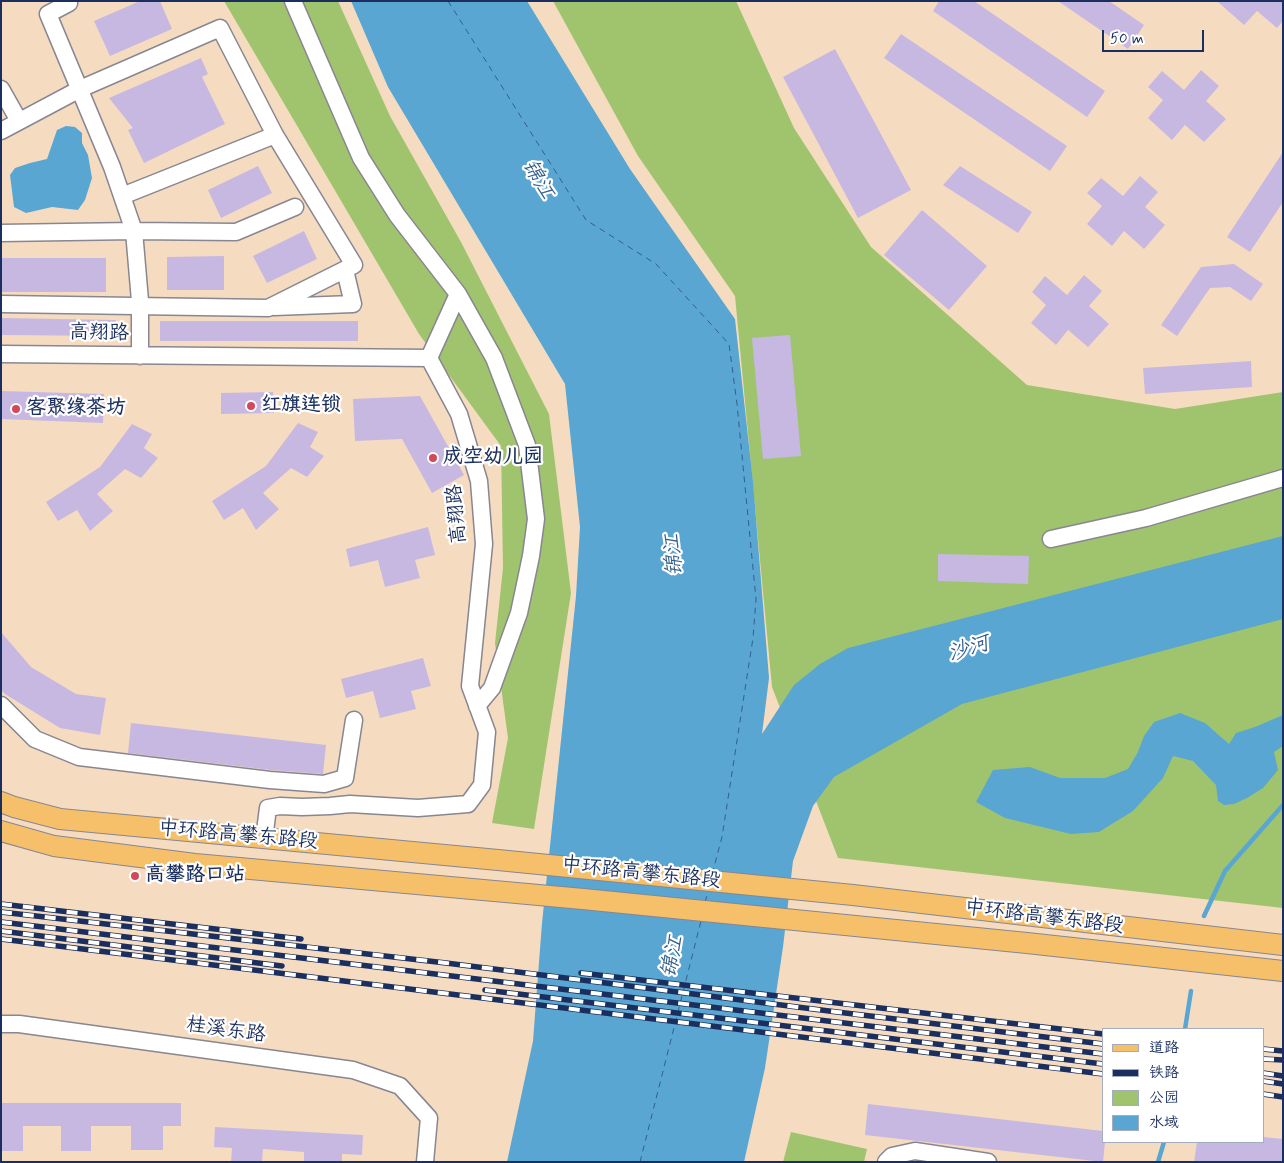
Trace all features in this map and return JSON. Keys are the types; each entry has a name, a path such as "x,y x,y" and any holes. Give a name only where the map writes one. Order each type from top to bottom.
{"main road":[{"name":"中环路高攀东路段","path":"1,802 60,819 853,895 1283,946"},
{"name":"中环路高攀东路段","path":"1,832 54,846 194,864 1027,943 1283,971"}],"street":[{"path":"293,1 361,158 397,216 458,294 494,358 527,445 536,519 531,556 519,613 492,688 477,706"},
{"path":"69,3 48,14 112,166 134,230 140,305 140,356"},
{"path":"1,130 80,89 220,28 275,135 354,265 268,308"},
{"path":"1,89 19,121"},
{"path":"122,196 275,135"},
{"path":"1,233 134,230 236,232 294,207"},
{"path":"1,304 268,308 354,304 345,270"},
{"path":"429,358 458,294"},
{"name":"高翔路","path":"1,354 429,358 459,414 479,481 484,544 470,686 487,732 482,785 468,804 418,808 350,804 268,808 264,839"},
{"path":"1051,540 1146,518 1283,478"},
{"path":"1,705 35,739 79,756 270,780 324,784 345,778 354,720"},
{"name":"桂溪东路","path":"1,1024 20,1024 354,1070 400,1086 429,1118 425,1162"},
{"path":"886,1162 892,1156 915,1151 988,1162"}],"green space":[{"path":"224,1 338,1 390,116 461,242 549,414 571,593 534,829 492,823 508,738 495,643 503,568 501,446 419,334"},
{"path":"553,1 736,1 794,128 871,247 1027,385 1175,409 1283,392 1283,908 838,858 772,687 735,296 638,156"},
{"path":"791,1132 867,1149 864,1162 783,1162"}],"water":[{"path":"351,1 527,1 630,169 735,319 753,482 769,678 762,734 794,685 820,664 848,648 1283,536 1283,619 962,704 834,777 813,806 793,861 783,947 765,1068 744,1162 507,1162 533,1041 542,923 576,596 580,527 565,384 388,87"},
{"path":"66,126 75,127 82,133 82,143 88,155 92,178 85,200 78,210 52,207 26,213 14,207 10,175 15,168 47,159 57,130"},
{"path":"1180,713 1205,723 1229,744 1236,733 1283,715 1283,746 1274,752 1278,770 1263,788 1234,804 1224,805 1218,801 1216,785 1193,761 1173,756 1163,778 1133,811 1099,832 1071,834 1005,818 976,802 993,770 1030,767 1060,778 1105,778 1128,769 1138,752 1144,736 1154,722"}],"building":[{"path":"140,1 160,1 172,29 110,56 94,21"},
{"path":"939,1 974,1 1105,91 1087,117 933,11"},
{"path":"1058,1 1109,1 1144,25 1128,49"},
{"path":"1217,1 1283,1 1283,21 1277,28 1257,11 1244,25"},
{"path":"901,34 1067,146 1050,171 884,58"},
{"path":"835,49 911,190 858,218 783,77"},
{"path":"201,58 208,74 202,77 225,124 144,163 128,130 133,128 109,98"},
{"path":"1201,70 1219,86 1206,101 1226,119 1204,142 1185,125 1172,140 1148,118 1163,100 1148,87 1162,71 1184,90"},
{"path":"1283,152 1283,202 1250,252 1227,237"},
{"path":"258,166 272,193 221,218 208,190"},
{"path":"960,166 1032,212 1018,233 943,185"},
{"path":"1140,176 1158,192 1145,207 1165,225 1144,249 1124,231 1112,246 1087,224 1102,206 1087,193 1101,178 1123,196"},
{"path":"922,210 987,266 949,310 884,255"},
{"path":"304,231 317,259 267,283 253,256"},
{"path":"224,256 224,290 167,290 167,257"},
{"path":"1,258 106,258 106,292 1,292"},
{"path":"1234,264 1263,284 1251,301 1230,287 1210,288 1177,336 1161,325 1201,267"},
{"path":"1084,275 1102,291 1089,306 1109,324 1088,347 1068,330 1056,345 1031,323 1046,305 1032,292 1045,276 1067,295"},
{"path":"1,318 116,320 115,336 1,335"},
{"path":"160,321 358,321 358,341 160,341"},
{"path":"790,335 801,456 763,459 752,338"},
{"path":"1251,361 1252,387 1145,394 1143,368"},
{"path":"1,391 104,394 103,423 1,419"},
{"path":"273,392 274,413 221,414 221,393"},
{"name":"成空幼儿园","path":"420,396 464,475 432,493 402,439 355,441 353,399"},
{"path":"298,423 318,432 310,447 324,456 307,477 291,468 263,493 279,509 256,530 243,508 224,520 212,501 266,466"},
{"path":"132,424 152,434 144,448 158,458 141,478 125,469 97,494 113,511 90,531 77,510 58,521 46,502 100,467"},
{"path":"428,527 435,555 415,560 420,578 385,587 378,560 350,567 346,549"},
{"path":"938,554 1029,556 1028,584 938,581"},
{"path":"1,632 31,667 76,694 106,698 100,735 60,728 1,690"},
{"path":"423,658 431,686 411,691 416,709 380,718 373,691 346,698 341,679"},
{"path":"131,723 326,745 323,774 271,770 128,753"},
{"path":"1,1103 181,1103 181,1126 163,1126 163,1150 131,1150 131,1126 91,1126 91,1151 61,1151 61,1126 23,1126 23,1151 1,1151"},
{"path":"868,1104 1102,1131 1102,1143 1105,1143 1103,1162 865,1135"},
{"path":"215,1127 363,1135 362,1155 342,1154 342,1162 304,1162 304,1152 263,1149 262,1162 231,1162 232,1148 214,1147"},
{"path":"1264,1137 1283,1139 1283,1162 1194,1162 1197,1143 1264,1143"}],"waterway":[{"path":"1204,916 1225,871 1283,805"},
{"path":"1185,1028 1191,991"},
{"path":"1158,1162 1164,1143"}],"ferry route":[{"path":"448,1 586,220 656,264 729,344 737,404 756,599 753,638 722,837 713,871"},
{"path":"705,902 709,889"},
{"path":"640,1162 701,921"}],"railway":[{"path":"1,904 301,939"},
{"path":"1,912 446,963 1102,1044"},
{"path":"1,922 1102,1054"},
{"path":"1,931 282,966"},
{"path":"1,939 1102,1074"},
{"path":"581,973 1102,1034"},
{"path":"485,990 1102,1064"},
{"path":"1264,1049 1283,1051"},
{"path":"1264,1059 1283,1060"},
{"path":"1264,1073 1283,1076"},
{"path":"1264,1081 1283,1084"},
{"path":"1264,1094 1283,1097"}],"place":[{"name":"红旗连锁","path":"251,406"},
{"name":"客聚缘茶坊","path":"16,409"},
{"name":"成空幼儿园","path":"433,458"},
{"name":"高攀路口站","path":"135,876"}],"water label":[{"name":"锦江","path":"537,180"},
{"name":"锦江","path":"675,555"},
{"name":"沙河","path":"969,650"},
{"name":"锦江","path":"674,957"}]}
